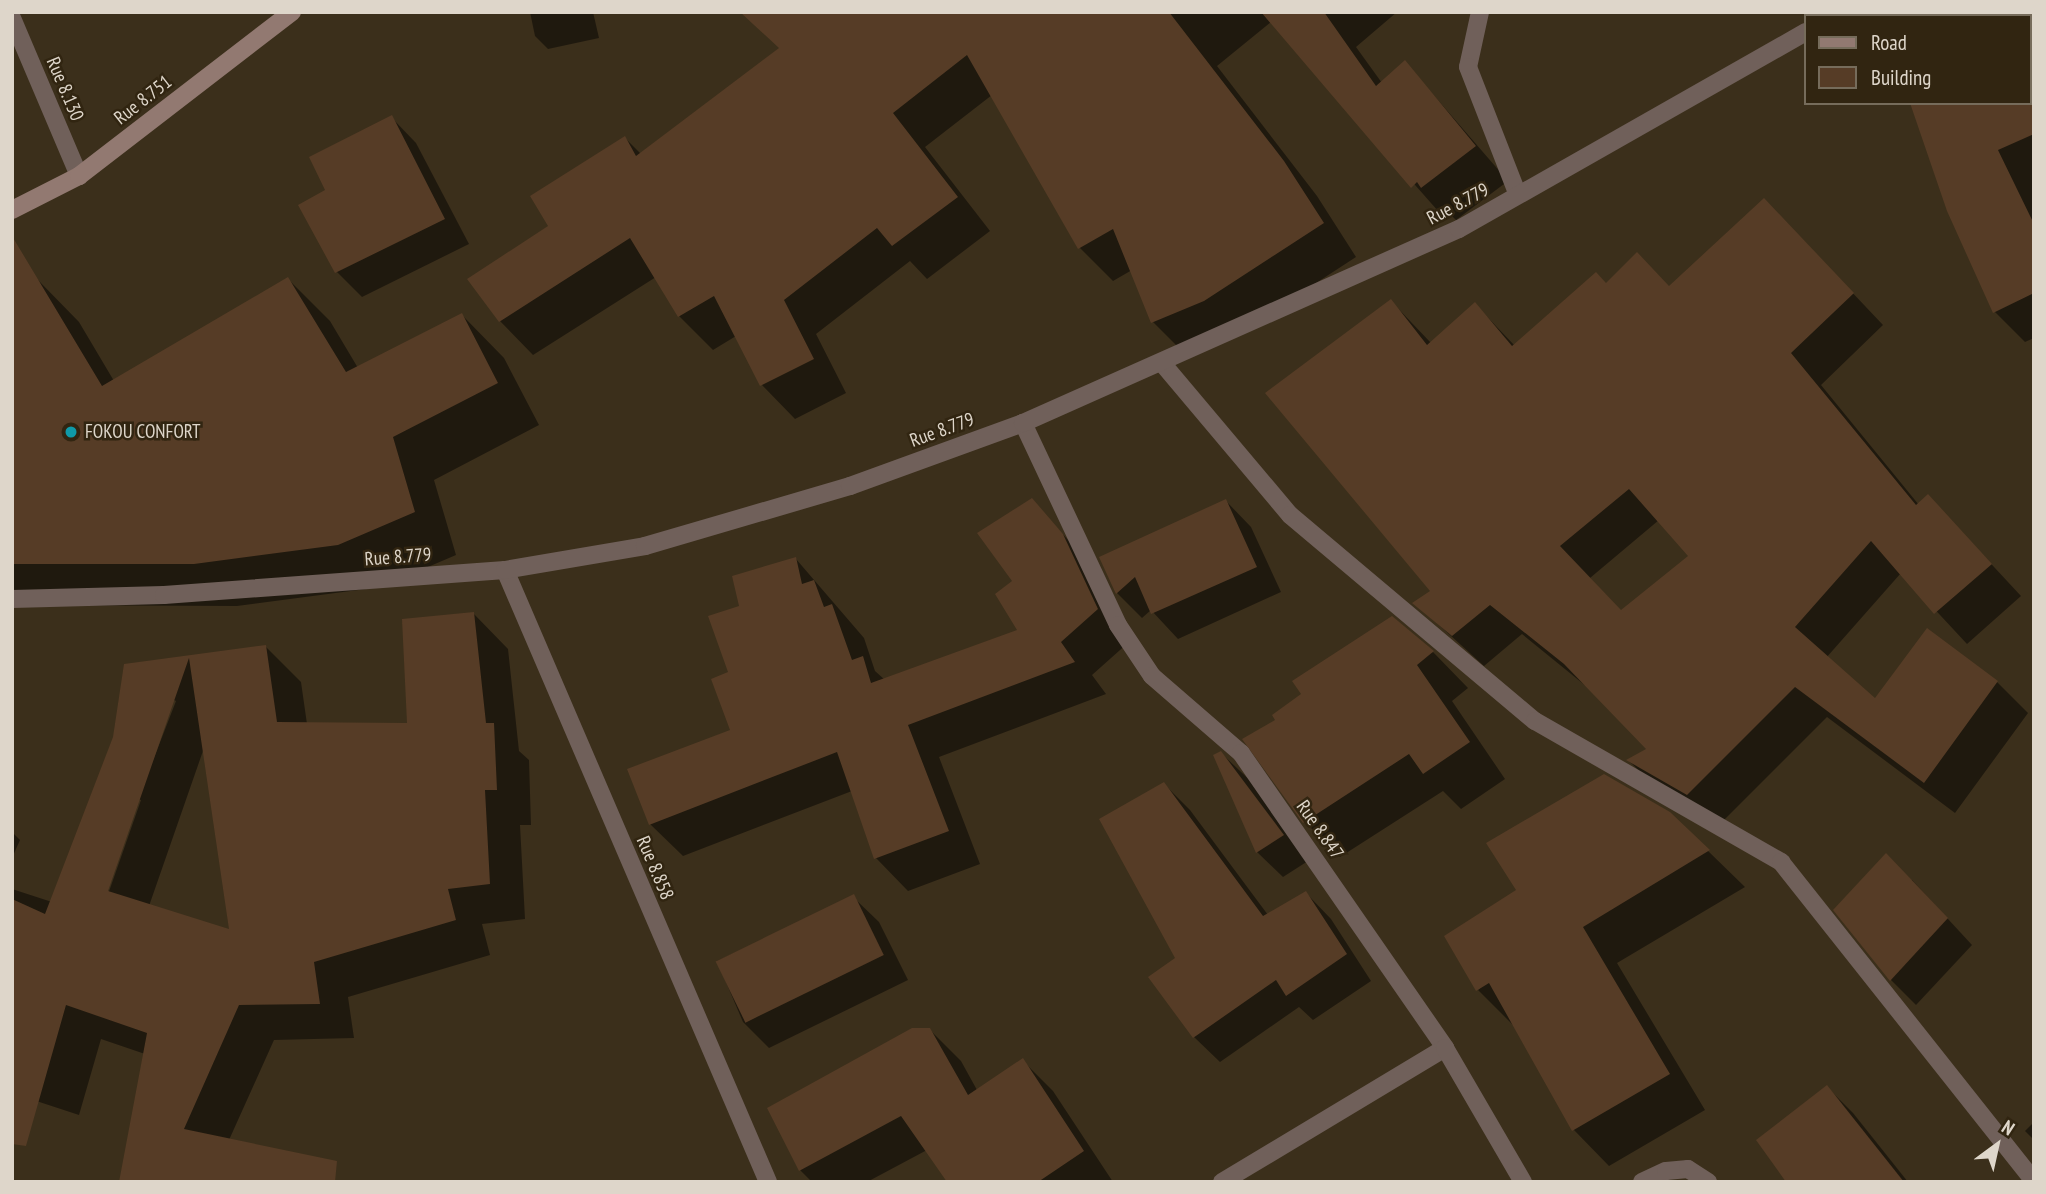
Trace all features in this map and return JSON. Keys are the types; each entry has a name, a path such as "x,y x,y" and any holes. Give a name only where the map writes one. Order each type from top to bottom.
{"main road":[{"name":"Rue 8.751","path":"12,210 79,176 292,12"}],"street":[{"path":"1480,12 1468,67 1518,195"},
{"name":"Rue 8.130","path":"12,18 79,176"},
{"name":"Rue 8.779","path":"12,599 164,595 505,570 645,546 850,486 1023,423 1459,229 1804,33"},
{"path":"1163,363 1290,515 1535,721 1781,862 2034,1181"},
{"name":"Rue 8.847","path":"1023,423 1125,635 1152,676 1241,753 1445,1048 1522,1182"},
{"name":"Rue 8.858","path":"505,570 768,1182"},
{"path":"1222,1182 1445,1048"},
{"path":"1642,1182 1666,1171 1688,1169 1708,1182"}],"building":[{"path":"740,12 1169,12 1284,161 1324,223 1204,301 1151,323 1113,229 1078,249 967,55 893,113 958,197 892,246 877,228 784,300 814,359 760,386 714,296 678,317 630,238 499,322 467,279 548,226 530,196 625,136 636,156 779,48"},
{"path":"1261,12 1324,12 1376,86 1405,60 1476,146 1421,188 1417,182 1411,188"},
{"path":"2034,103 2034,134 1998,150 2034,224 2034,293 1993,313 1947,211 1911,105"},
{"path":"392,115 445,219 335,273 298,205 325,190 309,157"},
{"path":"1764,198 1854,293 1791,353 1916,505 1928,494 1992,564 1934,614 1871,541 1795,627 1875,698 1927,628 1998,681 1924,783 1795,687 1687,795 1626,760 1646,749 1564,664 1490,605 1452,636 1412,603 1430,591 1265,393 1391,299 1427,345 1475,302 1512,346 1596,272 1606,283 1637,252 1669,286","holes":["1629,489 1688,556 1621,610 1560,546"]},
{"path":"12,236 102,386 288,277 346,372 462,313 498,383 393,437 415,512 338,545 194,564 12,564"},
{"path":"1032,498 1063,534 1098,609 1061,642 1075,662 908,725 949,831 874,859 837,752 649,825 627,769 730,730 711,679 728,672 708,616 739,606 732,576 796,557 802,584 814,580 824,607 832,604 852,660 863,656 871,683 1017,630 995,594 1012,581 977,533"},
{"path":"1226,499 1257,567 1151,614 1135,577 1116,594 1099,557"},
{"path":"474,612 486,723 494,723 497,790 485,790 490,884 448,889 456,920 314,962 320,1004 239,1005 184,1129 337,1161 335,1182 119,1182 147,1033 66,1005 26,1146 12,1144 12,899 45,914 113,737 124,664 266,645 277,722 407,723 402,619","holes":["189,658 229,929 108,891"]},
{"path":"1392,616 1434,651 1417,665 1470,742 1423,774 1409,754 1303,823 1242,739 1275,720 1272,715 1301,694 1292,681"},
{"path":"1221,751 1284,835 1256,853 1213,755"},
{"path":"1604,774 1670,812 1710,850 1583,927 1670,1074 1572,1131 1489,983 1476,991 1444,936 1516,890 1486,843"},
{"path":"1164,782 1263,916 1306,891 1347,954 1286,996 1276,980 1193,1038 1148,977 1175,958 1099,819"},
{"path":"1886,853 1948,918 1890,981 1833,910"},
{"path":"854,894 884,955 745,1023 716,962"},
{"path":"912,1028 930,1028 968,1095 1023,1058 1084,1151 1038,1182 947,1182 901,1116 799,1171 767,1108"},
{"path":"1827,1085 1904,1182 1786,1182 1756,1140"}],"place":[{"name":"FOKOU CONFORT","path":"71,432"}]}
